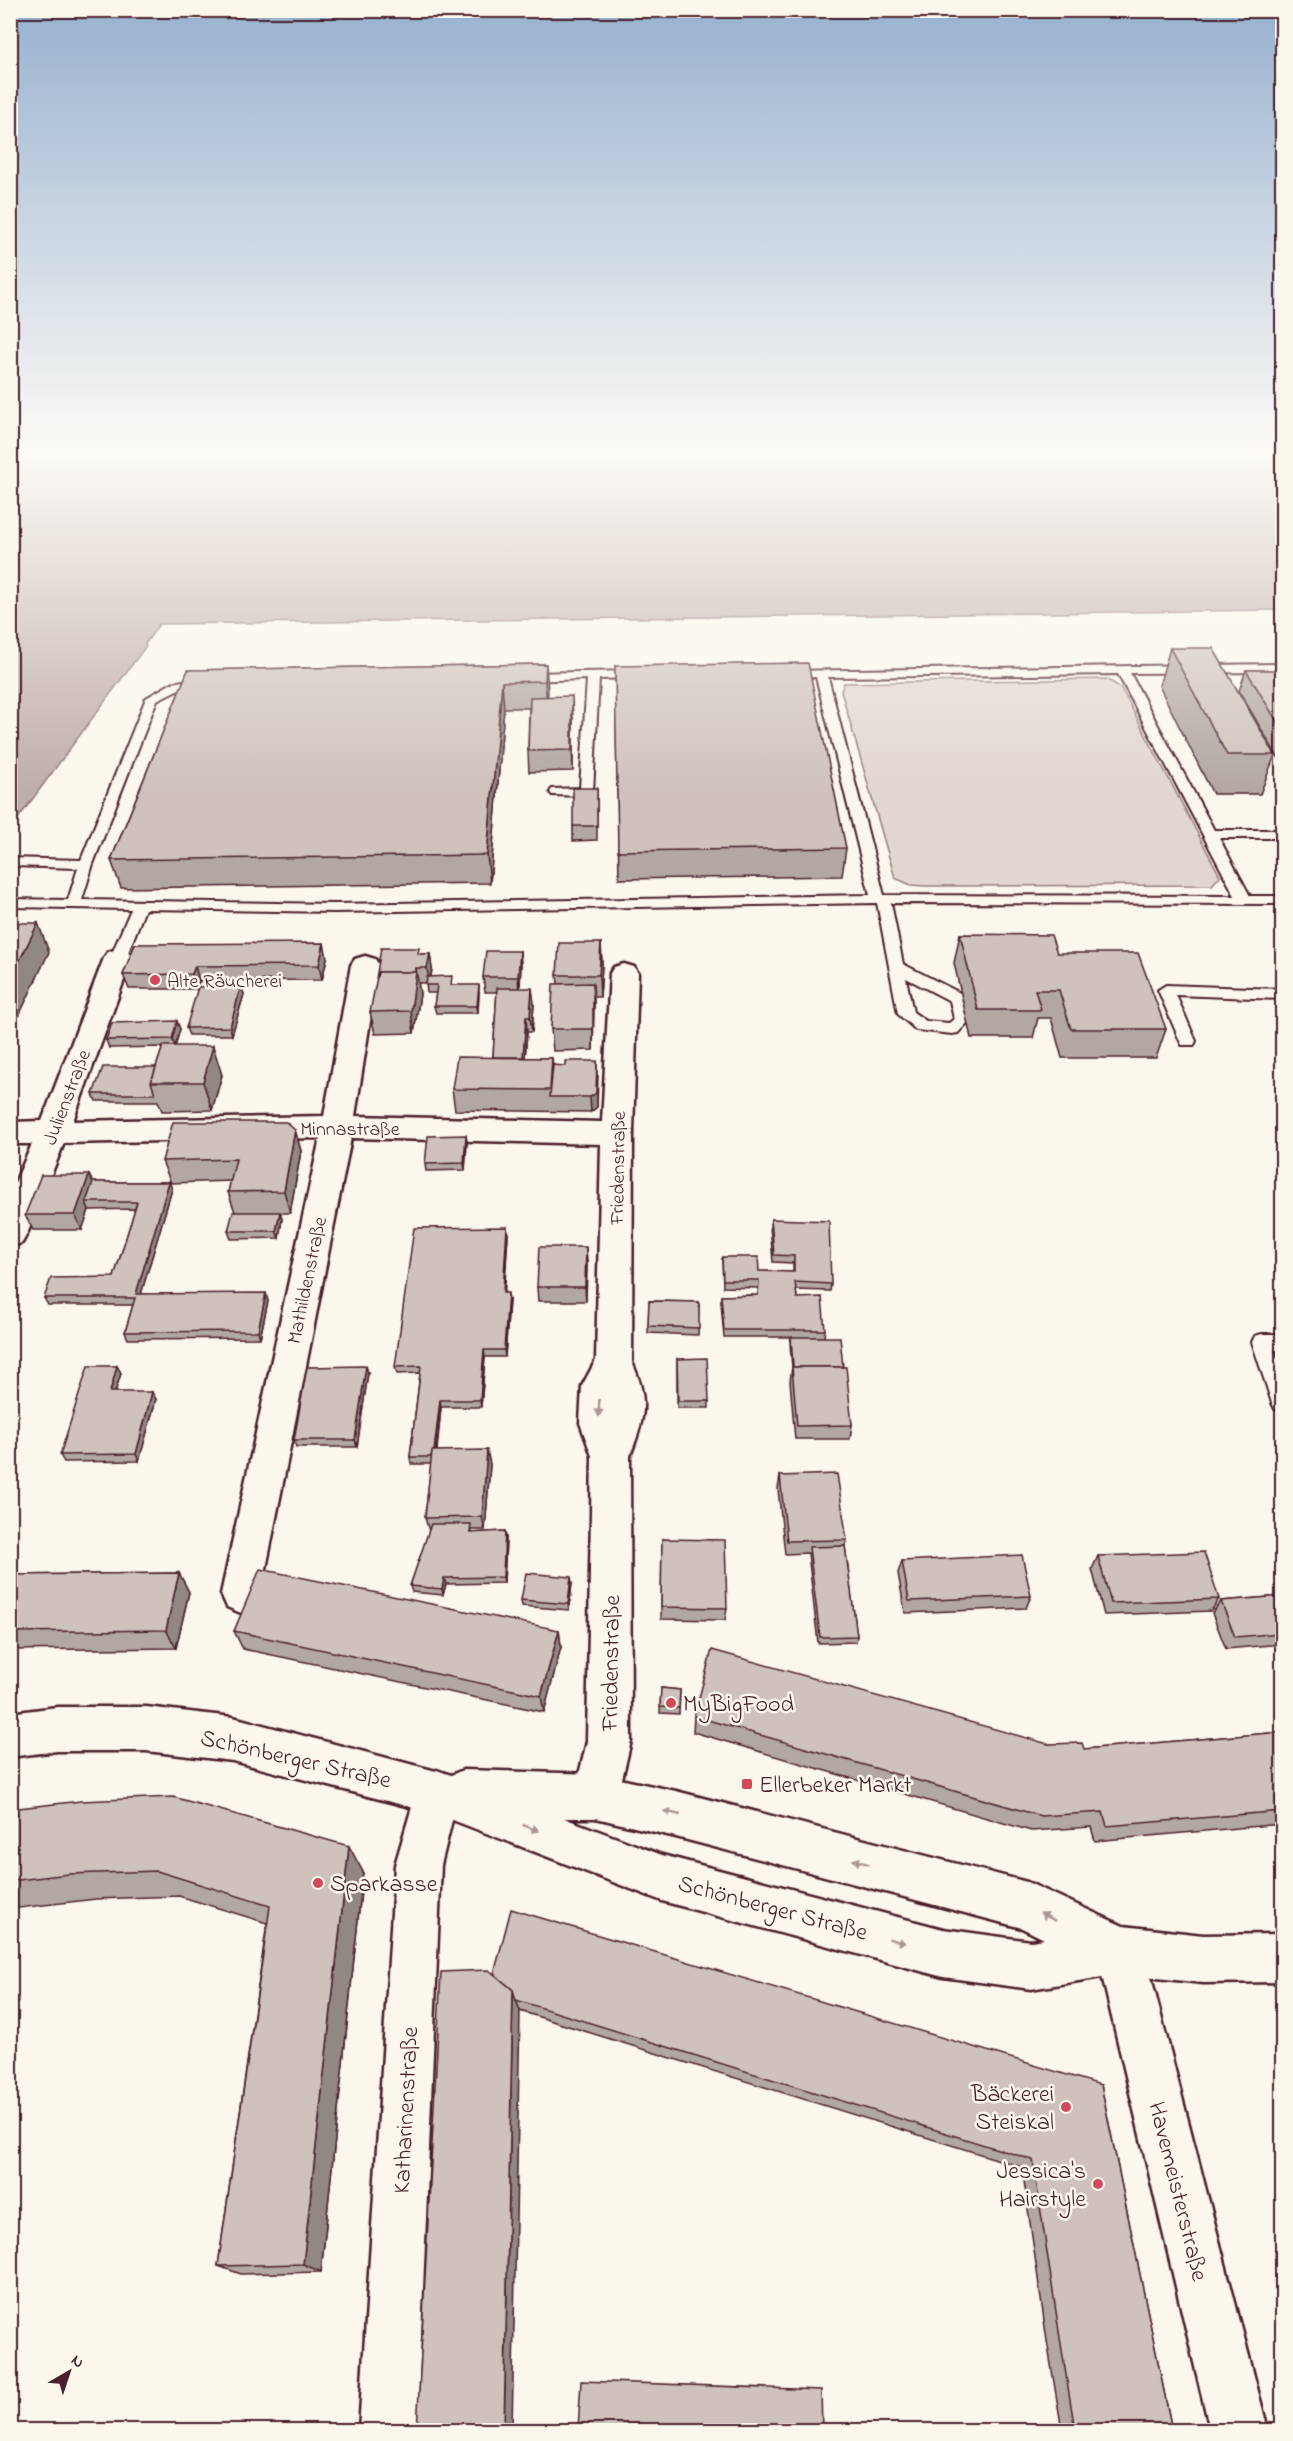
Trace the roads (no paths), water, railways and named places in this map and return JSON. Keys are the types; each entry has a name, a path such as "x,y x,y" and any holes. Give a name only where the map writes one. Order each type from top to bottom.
{"street":[{"name":"Julienstraße","path":"10,1234 53,1132 118,958"},
{"name":"Mathildenstraße","path":"241,1594 338,1127 365,965"},
{"name":"Friedenstraße","path":"596,1796 609,1742 611,1456 624,1425 624,1385 614,1362 617,1133 624,973"},
{"name":"Minnastraße","path":"10,1133 338,1127 617,1133"},
{"name":"Schönberger Straße","path":"10,1735 57,1729 146,1729 233,1740 437,1792 662,1878 943,1953 1031,1965 1120,1950 1203,1959 1282,1958"},
{"name":"Schönberger Straße","path":"437,1792 596,1796 731,1827 1027,1906 1120,1950"},
{"name":"Katharinenstraße","path":"388,2430 418,1865 437,1792"},
{"name":"Havemeisterstraße","path":"1120,1950 1239,2430"}],"lane":[{"path":"776,674 1282,668"},
{"path":"1122,670 1245,900"},
{"path":"821,673 897,967 906,1014 922,1026 952,1029 962,1020 957,998 897,967"},
{"path":"509,677 650,675"},
{"path":"557,792 586,792 593,676"},
{"path":"74,904 86,864 152,698 176,686 221,680"},
{"path":"1211,834 1282,834"},
{"path":"10,862 86,864"},
{"path":"12,906 74,904 139,907 334,908 880,899 1282,900"},
{"path":"118,958 139,907"},
{"path":"1188,1041 1166,990 1282,994"},
{"path":"1282,1342 1262,1342 1282,1403"}],"place":[{"name":"Alte Räucherei","path":"155,980"},
{"name":"MyBigFood","path":"671,1703"},
{"name":"Ellerbeker Markt","path":"747,1784"},
{"name":"Sparkasse","path":"318,1883"},
{"name":"Bäckerei Steiskal","path":"1066,2107"},
{"name":"Jessica's Hairstyle","path":"1098,2184"}]}
